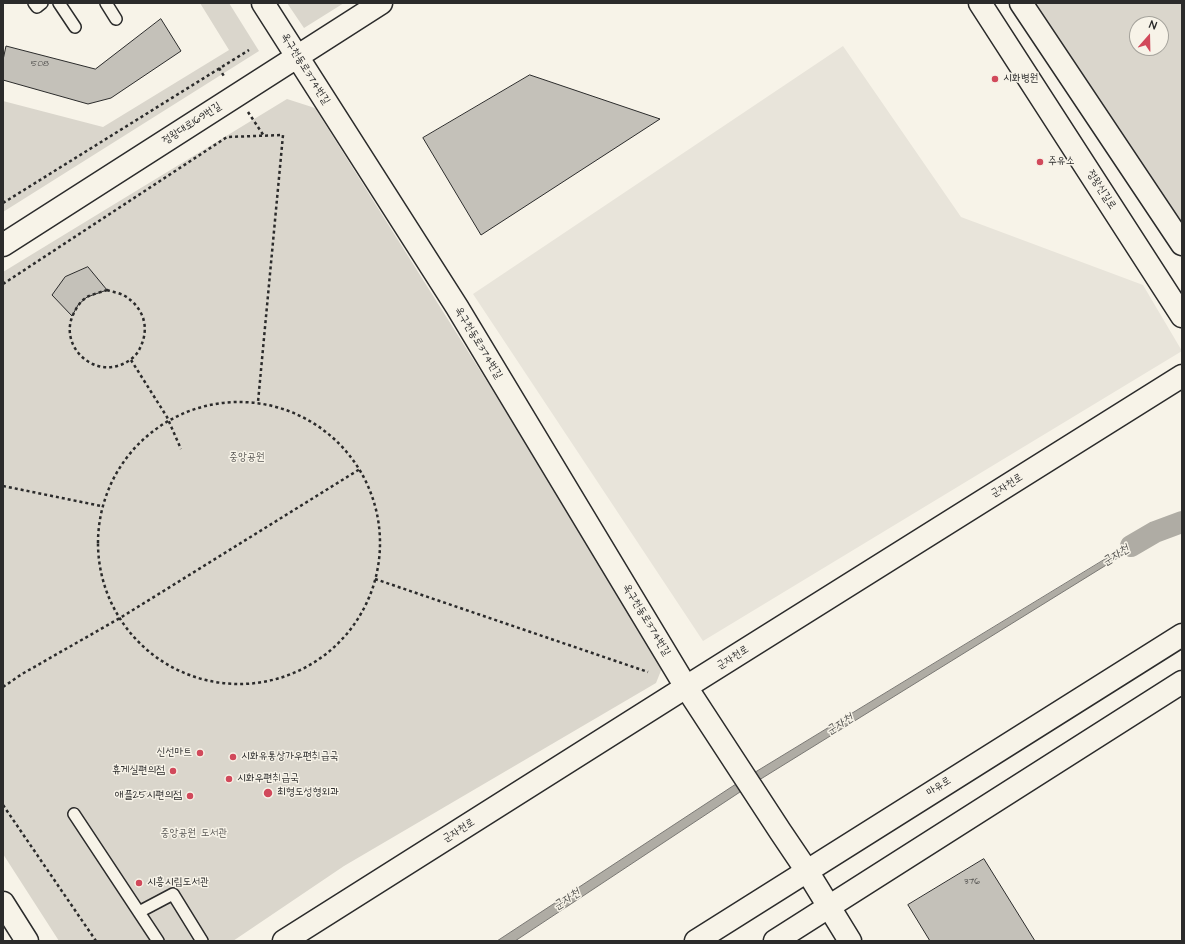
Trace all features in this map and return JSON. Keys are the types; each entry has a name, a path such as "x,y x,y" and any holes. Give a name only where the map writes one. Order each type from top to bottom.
{"street":[{"name":"옥구천동로374번길","path":"263,3 457,307 686,687 807,870 850,941"},
{"name":"정왕대로169번길","path":"3,245 381,3"},
{"name":"정왕신길로","path":"980,3 1182,316"},
{"path":"1021,3 1182,244"},
{"name":"군자천로","path":"284,941 1182,376"},
{"name":"마유로","path":"696,941 1182,635"},
{"path":"775,941 1182,682"},
{"path":"3,903 27,941"}],"lane":[{"path":"34,3 36,7 42,3"},
{"path":"59,3 75,27"},
{"path":"106,3 116,19"},
{"path":"74,814 158,941"},
{"path":"139,912 173,894 202,941"}],"path":[{"path":"3,197 4,202 249,50"},
{"path":"3,284 227,137 282,135 258,402"},
{"path":"108,290 123,295 134,302 142,313 146,326 145,338 139,350 131,360 120,366 107,368 95,366 84,360 76,351 71,340 69,328 72,316 78,306 87,297 108,290"},
{"path":"131,360 168,421 182,449"},
{"path":"258,402 304,417 337,440 360,470 371,493 380,526 379,566 369,600 348,633 311,664 279,678 243,684 202,679 169,666 145,649 122,623 101,575 97,542 102,506 120,465 143,438 168,421 175,416 211,404 258,402"},
{"path":"3,687 22,674 120,618 360,470"},
{"path":"3,486 102,506"},
{"path":"375,579 648,672"},
{"path":"3,805 96,941"}],"shaded area":[{"path":"843,46 961,217 1143,285 1182,351 703,641 473,294"}],"green space":[{"path":"200,3 229,3 259,51 3,212 3,101 103,127 229,50"},
{"path":"287,3 344,3 304,28"},
{"path":"1035,3 1182,3 1182,228"},
{"name":"중앙공원","path":"287,99 315,108 664,663 656,683 344,866 233,941 59,941 3,854 3,272"}],"water":[{"path":"1155,529 1158,533 743,790 515,941 497,941 739,782"}],"building":[{"path":"161,19 181,51 111,98 88,104 3,80 3,60 6,46 95,69"},
{"path":"530,75 660,119 481,235 423,138"},
{"path":"88,267 107,290 87,297 78,305 72,316 52,295 65,277"},
{"path":"984,859 1035,941 930,941 908,905"}],"waterway":[{"name":"군자천","path":"1131,546 1155,532 1182,522"}],"place":[{"name":"시화병원","path":"995,79"},
{"name":"주유소","path":"1040,162"},
{"name":"신선마트","path":"200,753"},
{"name":"시화유통상가우편취급국","path":"233,757"},
{"name":"휴게실편의점","path":"173,771"},
{"name":"시화우편취급국","path":"229,779"},
{"name":"최형도성형외과","path":"268,793"},
{"name":"애플25시편의점","path":"190,796"},
{"name":"시흥시립도서관","path":"139,883"}],"park label":[{"name":"중앙공원 도서관","path":"194,834"}]}
